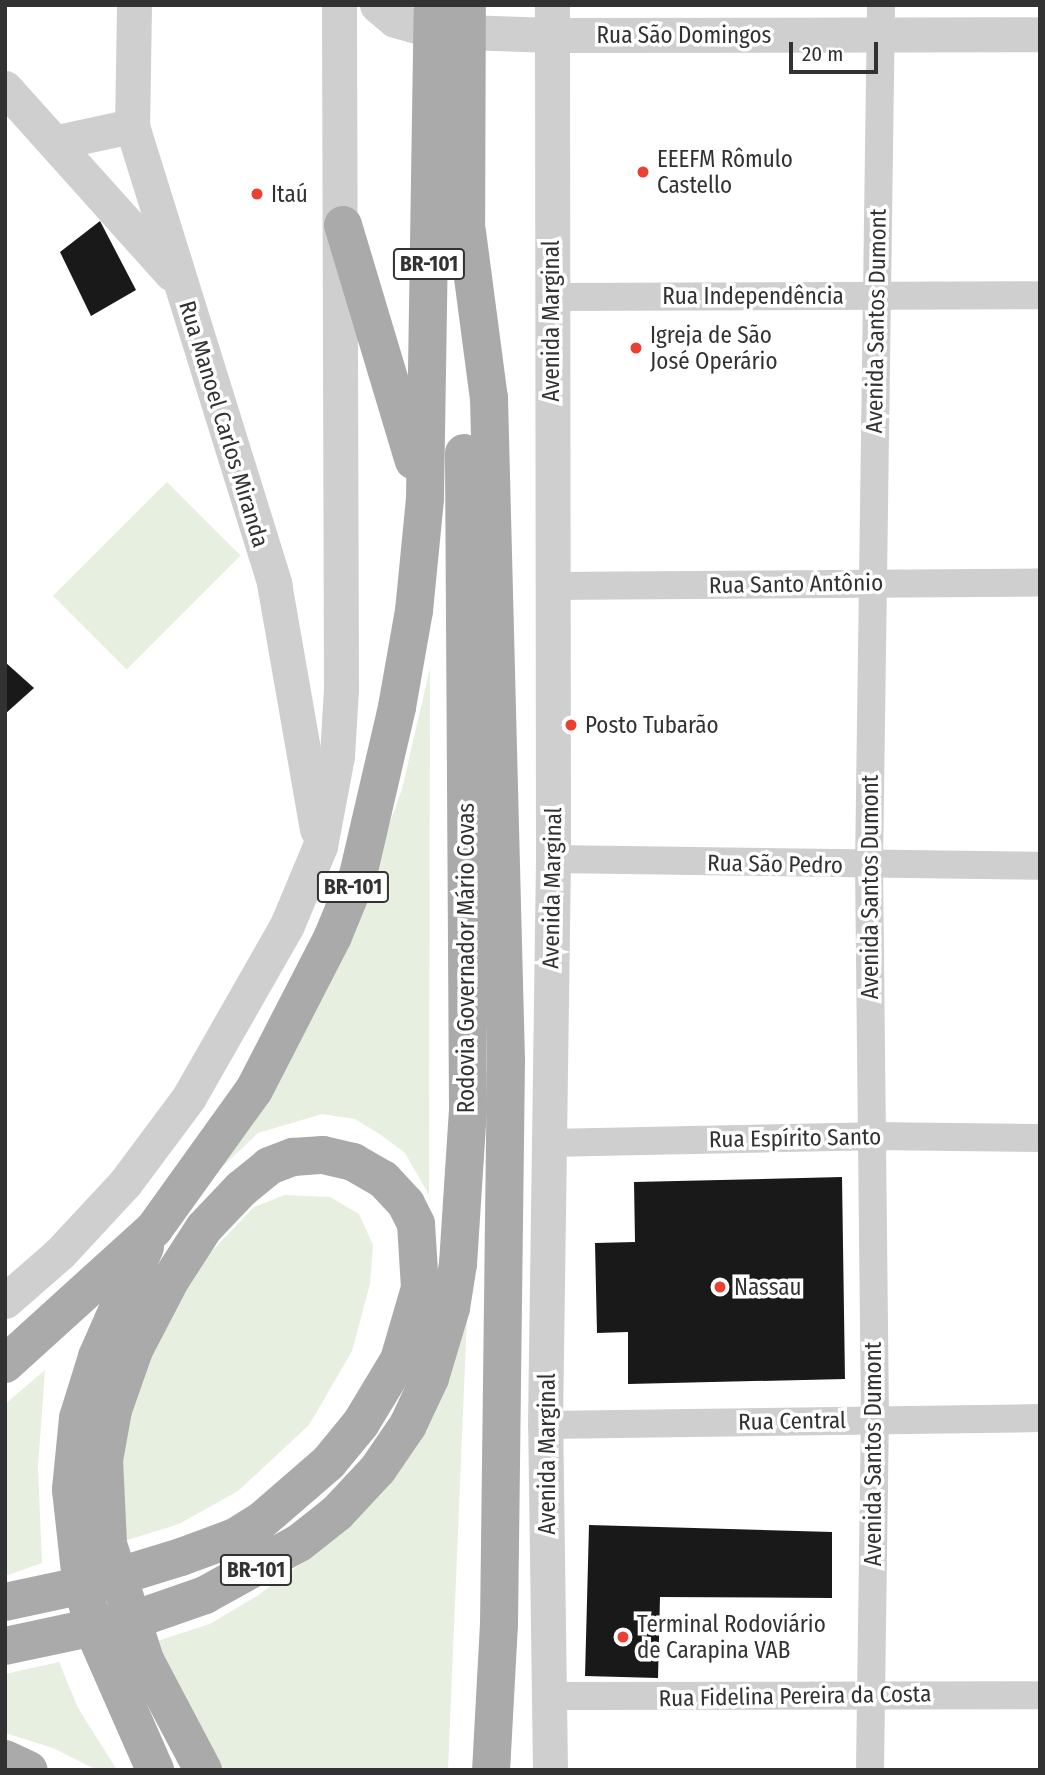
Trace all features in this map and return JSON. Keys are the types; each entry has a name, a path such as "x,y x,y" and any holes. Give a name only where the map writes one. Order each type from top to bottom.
{"main road":[{"name":"Rodovia Governador Mário Covas","path":"5,1646 155,1613 205,1595 299,1543 337,1513 378,1469 408,1425 414,1369 451,1308 458,1264 468,1110 467,232 450,18"},
{"name":"BR-101","path":"5,1364 154,1229 254,1090 333,936 358,875 402,680 425,498 450,18"},
{"path":"343,225 425,498"},
{"path":"467,232 489,398 506,1060 499,1624 491,1770"},
{"path":"5,1602 181,1557 253,1526 329,1462 361,1423 414,1369 420,1288 416,1224 406,1203 383,1179 353,1162 323,1155 293,1157 269,1166 241,1189 197,1238 134,1349 113,1410 104,1460 108,1545 145,1660 203,1770"},
{"path":"154,1229 97,1357 78,1418 71,1490 81,1580 95,1633 155,1770"},
{"path":"5,1759 29,1770"}],"street":[{"name":"Rua Manoel Carlos Miranda","path":"134,5 132,127 274,583 320,846"},
{"path":"5,1301 60,1253 124,1183 189,1097 274,949 320,846 337,756 341,689 343,225 339,5"},
{"name":"Rua São Domingos","path":"377,5 395,20 881,20 1040,34"},
{"name":"Avenida Marginal","path":"550,1770 545,1425 553,859 550,297 552,20"},
{"name":"Avenida Santos Dumont","path":"870,1770 874,1419 869,866 881,20"},
{"path":"5,88 57,142 180,283"},
{"path":"57,142 132,127"},
{"name":"Rua Independência","path":"550,297 1040,295"},
{"name":"Rua Santo Antônio","path":"551,586 1040,583"},
{"name":"Rua São Pedro","path":"553,859 869,866 1040,866"},
{"name":"Rua Espírito Santo","path":"549,1143 871,1136 1040,1138"},
{"name":"Rua Central","path":"545,1425 1040,1418"},
{"name":"Rua Fidelina Pereira da Costa","path":"550,1696 736,1698 869,1693 1040,1695"}],"green space":[{"path":"167,482 241,556 127,669 53,596"},
{"path":"430,668 429,1195 405,1153 355,1119 322,1114 258,1133 221,1168 342,954 402,789"},
{"path":"285,1195 330,1197 359,1214 373,1245 370,1284 352,1351 309,1425 238,1491 179,1524 121,1542 118,1423 188,1276 254,1207"},
{"path":"467,1317 448,1770 213,1770 151,1643 210,1624 257,1596 348,1529 402,1463"},
{"path":"45,1370 38,1467 42,1563 5,1576 5,1404"},
{"path":"59,1662 78,1708 117,1770 97,1770 53,1748 5,1733 5,1674"}],"building":[{"path":"100,221 136,290 91,316 60,252"},
{"path":"5,662 34,688 5,714"},
{"name":"Nassau","path":"842,1177 845,1379 628,1384 628,1332 597,1333 595,1243 635,1242 634,1182"},
{"name":"Terminal Rodoviário de Carapina VAB","path":"589,1525 832,1532 832,1598 660,1597 658,1678 585,1676"}],"place":[{"name":"EEEFM Rômulo Castello","path":"643,172"},
{"name":"Itaú","path":"257,194"},
{"name":"Igreja de São José Operário","path":"636,348"},
{"name":"Posto Tubarão","path":"571,725"},
{"name":"Nassau","path":"720,1287"},
{"name":"Terminal Rodoviário de Carapina VAB","path":"623,1637"}]}
